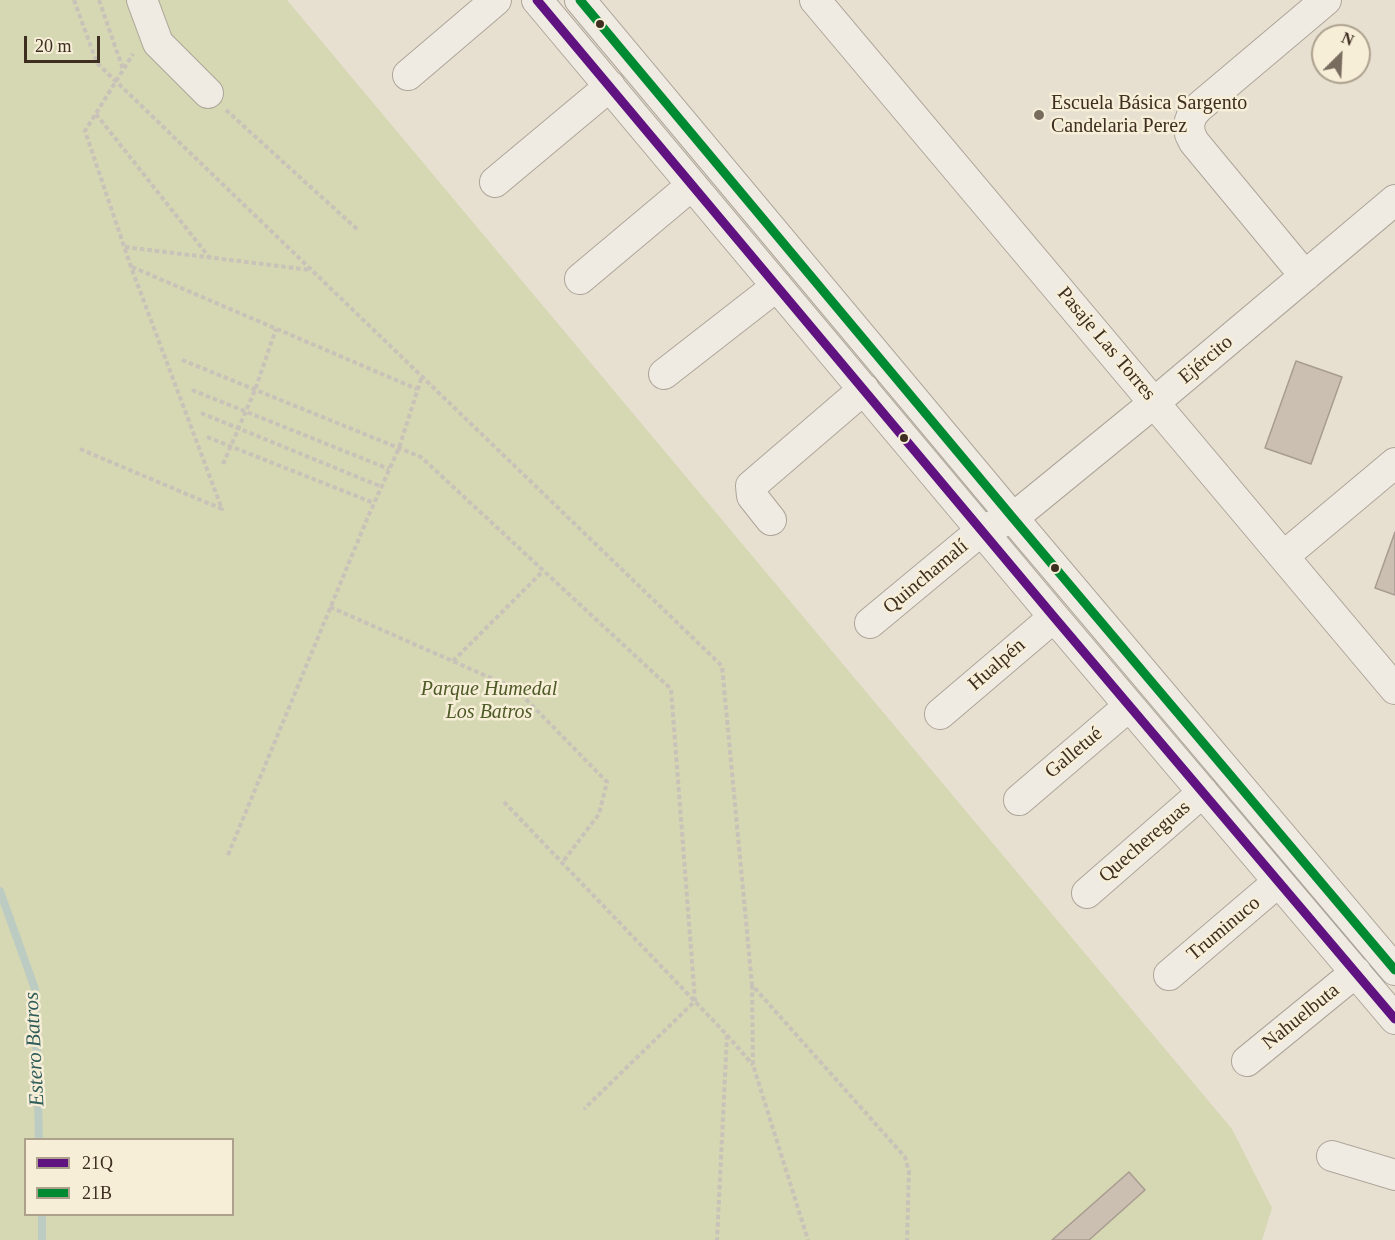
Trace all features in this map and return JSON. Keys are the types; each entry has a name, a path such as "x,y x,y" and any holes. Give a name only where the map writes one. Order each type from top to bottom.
{"street":[{"path":"408,75 496,0"},
{"path":"537,0 1129,706 1395,1019"},
{"path":"580,0 1395,970"},
{"path":"1305,276 1194,142 1189,124 1198,108 1326,0"},
{"name":"Pasaje Las Torres","path":"831,5 1155,402 1395,689"},
{"path":"146,13 158,43 207,93"},
{"path":"495,182 610,86"},
{"path":"580,279 692,185"},
{"name":"Ejército","path":"982,530 1013,518 1395,200"},
{"path":"664,374 777,286"},
{"path":"771,520 752,496 751,486 864,389"},
{"path":"1284,556 1395,463"},
{"name":"Quinchamalí","path":"870,623 982,530"},
{"name":"Hualpén","path":"940,714 1054,616"},
{"name":"Galletué","path":"1019,800 1129,706"},
{"name":"Quechereguas","path":"1087,892 1203,792"},
{"name":"Truminuco","path":"1169,975 1278,882"},
{"name":"Nahuelbuta","path":"1246,1061 1356,972"},
{"path":"1332,1156 1395,1175"}],"path":[{"path":"74,0 97,63 722,666 752,985 753,1065 808,1240"},
{"path":"99,0 123,69"},
{"path":"80,449 222,509 131,267 85,131 123,69 146,13"},
{"path":"207,93 358,230"},
{"path":"96,114 209,257"},
{"path":"125,247 311,270"},
{"path":"131,267 417,389"},
{"path":"223,464 255,390 276,328"},
{"path":"182,360 421,457 671,689 695,1001"},
{"path":"228,855 330,607 399,448 422,376"},
{"path":"192,390 389,469"},
{"path":"201,413 382,487"},
{"path":"207,437 374,504"},
{"path":"453,661 543,571"},
{"path":"330,607 516,689 607,782 599,814 562,863"},
{"path":"504,802 695,1001 753,1065"},
{"path":"752,985 905,1157 909,1172 906,1240"},
{"path":"584,1109 695,1001"},
{"path":"717,1240 727,1035"}],"green space":[{"name":"Parque Humedal Los Batros","path":"0,0 287,0 1232,1129 1272,1208 1262,1240 0,1240"}],"building":[{"path":"1296,361 1342,377 1311,464 1265,448"},
{"path":"1395,532 1395,595 1375,588"},
{"path":"1129,1172 1145,1190 1089,1240 1052,1240"}],"waterway":[{"name":"Estero Batros","path":"0,891 35,989 39,1138"},
{"name":"Estero Batros","path":"42,1216 42,1240"}],"transit line":[{"name":"21Q","path":"537,0 1054,617 1395,1019"},
{"name":"21B","path":"580,0 1395,970"}],"place":[{"name":"Escuela Básica Sargento Candelaria Perez","path":"1039,115"}]}
